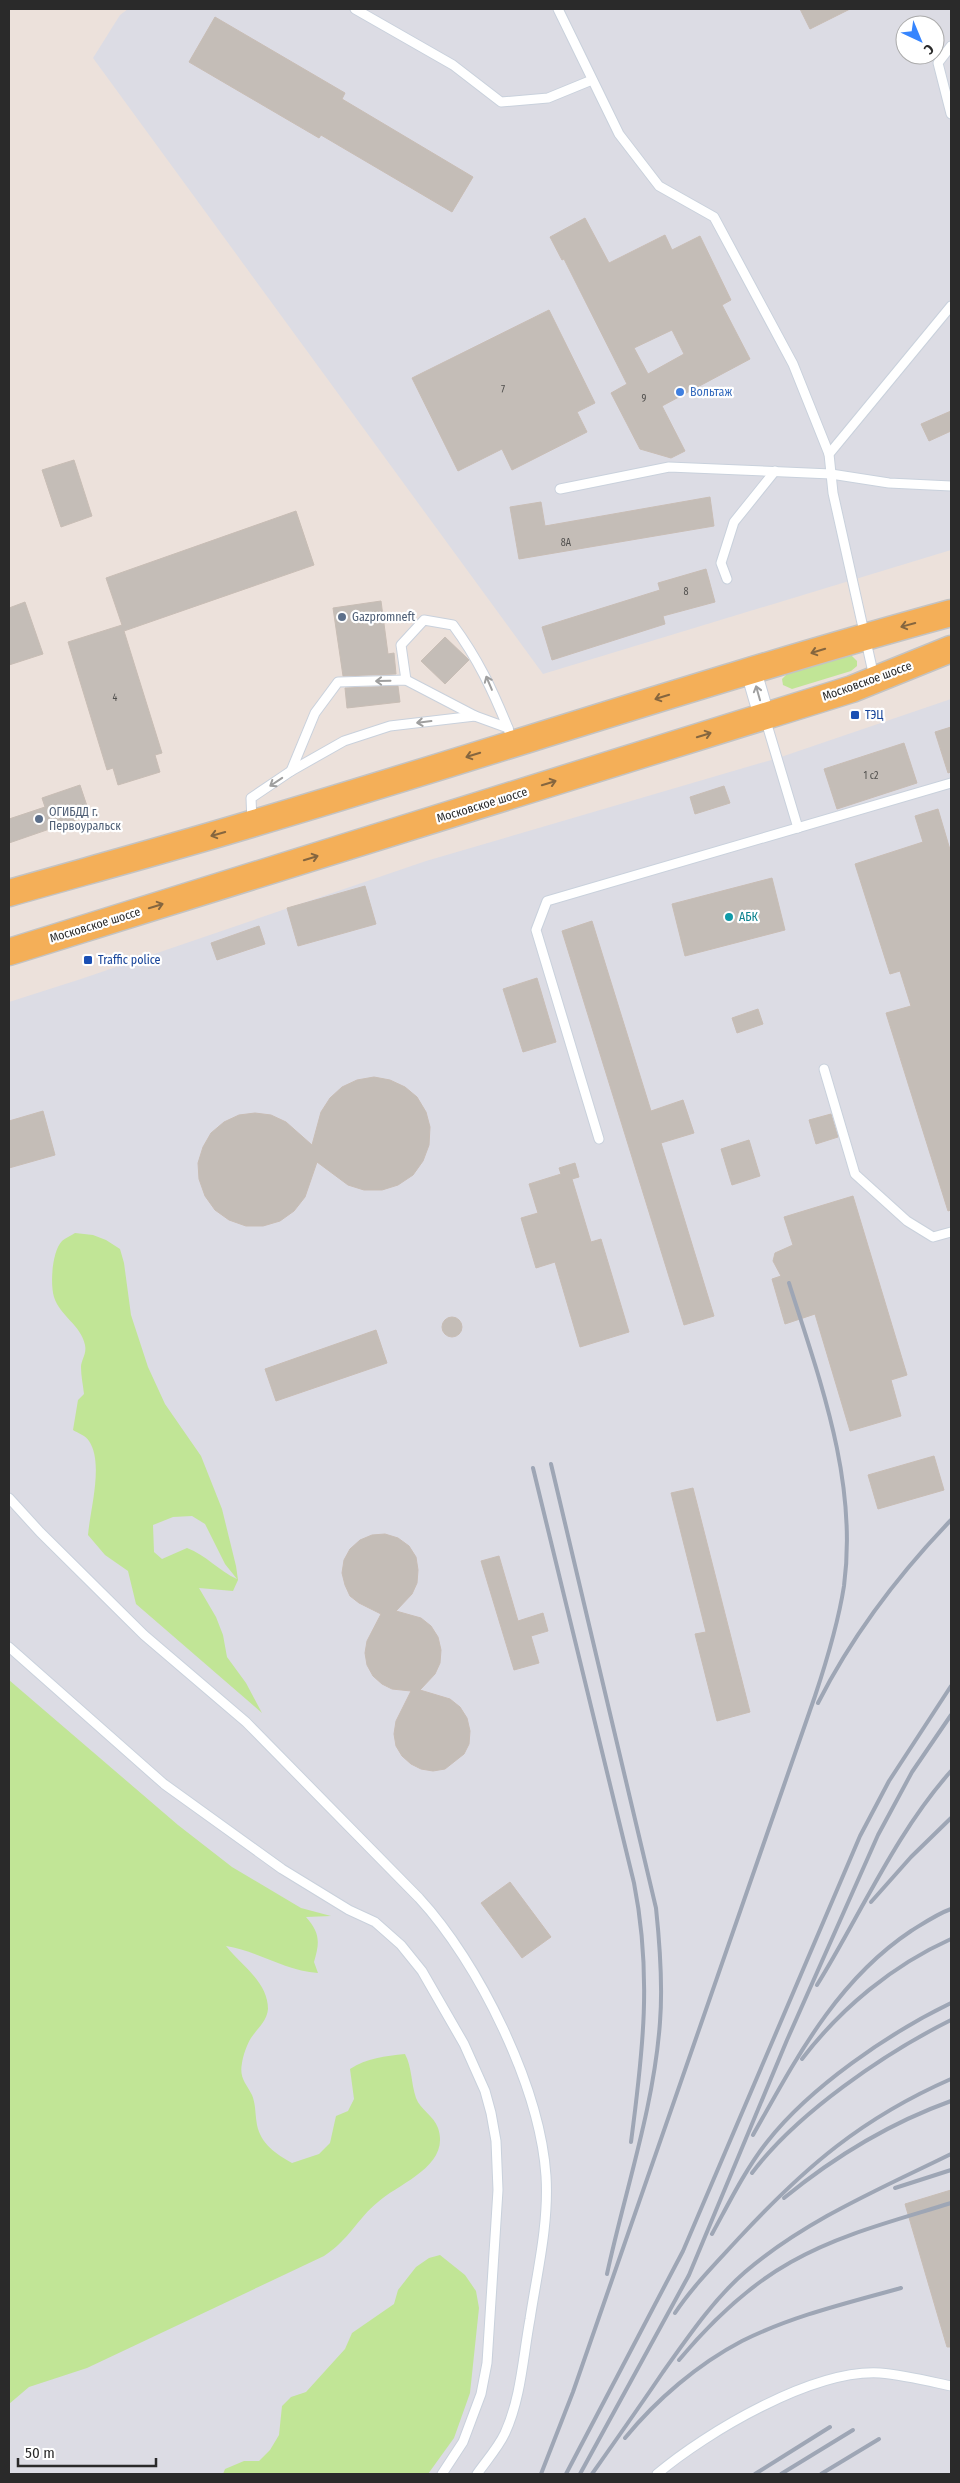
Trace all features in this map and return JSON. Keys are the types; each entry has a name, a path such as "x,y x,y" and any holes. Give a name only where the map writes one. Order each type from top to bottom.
{"main road":[{"path":"9,893 252,824 510,735 752,671 951,613"},
{"name":"Московское шоссе","path":"9,952 852,689 951,649"}],"street":[{"path":"752,671 764,716"}],"lane":[{"path":"355,9 453,65 502,102 548,98 592,80"},
{"path":"558,9 619,134 659,186 714,217 793,364 829,454 833,492 874,679"},
{"path":"951,46 938,63 951,114"},
{"path":"829,454 951,306"},
{"path":"560,489 669,467 831,474 889,484 951,486"},
{"path":"727,579 721,563 734,522 774,471"},
{"path":"406,680 401,645 424,620 453,625 473,652 485,674 510,735"},
{"path":"291,771 315,713 338,682 406,680 510,735"},
{"path":"252,824 251,798 291,771 344,742 390,726 475,716"},
{"path":"764,716 798,828"},
{"path":"599,1140 536,930 546,901 951,783"},
{"path":"824,1069 855,1174 907,1221 933,1237 951,1232"},
{"path":"9,1498 40,1532 144,1635 246,1722 419,1898 437,1917 464,1955 489,2000 531,2103 543,2154 546,2178 541,2249 514,2405 504,2435 477,2474"},
{"path":"9,1646 164,1784 282,1869 349,1910 375,1922 401,1946 422,1971 464,2044 485,2091 491,2113 496,2141 498,2190 487,2363 482,2394 463,2442 442,2474"},
{"path":"657,2474 677,2457 711,2435 767,2406 820,2382 849,2375 879,2373 951,2386"}],"shaded area":[{"path":"128,9 951,9 951,550 543,674 93,58 120,15"},
{"path":"951,699 951,2474 9,2474 9,1002 426,861 778,758"}],"green space":[{"path":"852,656 857,661 857,666 851,671 792,689 783,685 782,679 787,674"},
{"path":"75,1233 93,1235 106,1240 120,1249 124,1263 131,1315 148,1367 165,1404 201,1456 222,1509 238,1580 233,1591 199,1588 216,1617 223,1635 227,1657 246,1683 262,1713 136,1604 128,1571 105,1555 88,1535 95,1487 95,1461 89,1441 73,1430 78,1400 84,1394 81,1367 85,1345 75,1326 57,1304 52,1284 56,1252 63,1240","holes":["192,1516 205,1524 225,1564 237,1579 187,1548 162,1559 154,1552 153,1525 173,1517"]},
{"path":"9,1680 178,1825 232,1867 301,1908 331,1916 306,1917 318,1938 314,1962 318,1973 294,1969 249,1952 226,1946 253,1974 264,1990 267,1999 268,2009 266,2017 248,2043 243,2057 241,2073 252,2095 259,2132 270,2148 292,2163 319,2154 330,2143 336,2116 348,2111 354,2099 350,2069 370,2060 405,2054 416,2098 436,2124 440,2141 437,2153 421,2172 378,2202 340,2243 324,2256 87,2368 29,2387 9,2404"},
{"path":"440,2255 465,2275 476,2291 479,2308 470,2393 454,2438 428,2474 223,2474 225,2469 244,2461 259,2461 270,2450 279,2435 282,2406 291,2397 306,2392 345,2349 352,2333 394,2304 398,2290 416,2267 429,2258"}],"building":[{"path":"800,9 850,9 810,29"},
{"path":"215,17 345,93 342,99 473,177 452,212 321,135 319,138 189,62"},
{"path":"585,218 609,263 665,235 672,250 700,236 731,300 722,305 750,359 662,406 685,451 671,458 640,449 611,393 627,384 564,259 562,260 550,237","holes":["672,330 684,354 648,374 634,348"]},
{"path":"549,310 595,403 577,412 587,432 512,470 502,449 458,471 412,378"},
{"path":"951,411 951,431 929,441 921,424"},
{"path":"74,460 92,516 61,527 42,470"},
{"path":"710,497 714,526 519,559 510,507 541,502 545,526"},
{"path":"296,511 314,565 124,631 162,753 155,755 160,772 118,785 113,768 107,770 68,642 122,625 106,578"},
{"path":"706,569 715,602 663,616 665,624 552,660 542,627 660,590 658,583"},
{"path":"381,601 388,654 394,653 396,674 343,676 333,608"},
{"path":"25,602 43,654 9,665 9,608"},
{"path":"445,637 469,660 445,684 421,661"},
{"path":"398,686 400,702 347,708 345,688"},
{"path":"951,727 951,772 948,773 935,732"},
{"path":"904,743 917,783 837,809 824,769"},
{"path":"80,785 90,815 9,843 9,819 45,807 42,798"},
{"path":"724,786 730,803 695,814 690,797"},
{"path":"938,809 951,853 951,1210 948,1211 886,1013 911,1006 900,971 890,974 855,864 923,842 915,816"},
{"name":"АБК","path":"772,878 785,930 685,956 672,904"},
{"path":"365,886 376,924 298,946 287,908"},
{"path":"592,921 651,1111 683,1100 694,1133 661,1143 714,1316 684,1325 562,931"},
{"path":"259,926 265,944 217,960 211,943"},
{"path":"537,978 556,1042 523,1052 503,989"},
{"path":"758,1009 763,1024 737,1033 732,1018"},
{"path":"374,1077 390,1080 405,1087 417,1097 426,1112 430,1127 429,1145 423,1161 413,1175 398,1185 382,1190 364,1190 348,1185 317,1162 305,1197 294,1211 280,1221 263,1226 246,1226 229,1220 215,1210 205,1196 199,1179 198,1163 203,1147 211,1133 224,1122 239,1115 255,1113 271,1115 286,1122 312,1145 321,1112 330,1098 342,1087 357,1080"},
{"path":"43,1111 55,1155 9,1168 9,1121"},
{"path":"831,1114 838,1137 816,1144 809,1120"},
{"path":"749,1140 760,1176 732,1185 721,1149"},
{"path":"575,1163 579,1177 572,1179 591,1242 601,1239 629,1332 580,1347 555,1262 536,1268 521,1218 538,1213 529,1184 561,1174 559,1168"},
{"path":"853,1196 907,1375 891,1380 901,1416 850,1431 815,1314 785,1324 772,1279 781,1276 773,1261 775,1253 793,1245 784,1217"},
{"path":"452,1317 459,1320 462,1327 459,1334 452,1337 445,1334 442,1327 445,1320"},
{"path":"376,1330 387,1363 276,1401 265,1369"},
{"path":"934,1456 944,1490 878,1509 868,1475"},
{"path":"693,1488 750,1712 717,1721 695,1634 706,1632 671,1493"},
{"path":"385,1534 398,1538 409,1546 416,1557 418,1570 417,1583 412,1594 396,1611 421,1618 431,1626 438,1637 441,1650 440,1663 435,1674 420,1690 450,1699 460,1707 467,1718 470,1731 469,1744 464,1754 445,1769 433,1771 421,1769 411,1764 402,1756 396,1746 394,1734 396,1721 411,1691 392,1689 382,1684 373,1676 367,1665 365,1653 367,1641 381,1614 359,1603 350,1596 345,1585 342,1573 344,1560 350,1549 360,1540 372,1535"},
{"path":"499,1556 518,1621 543,1613 548,1631 531,1636 539,1663 514,1670 481,1561"},
{"path":"510,1882 551,1937 522,1958 481,1903"},
{"path":"951,2190 951,2347 947,2347 905,2204"}],"railway":[{"path":"541,2474 573,2392 815,1696 839,1614 844,1586 847,1547 846,1508 841,1470 824,1394 789,1283"},
{"path":"551,1464 656,1908 660,1951 660,2022 652,2086 607,2274"},
{"path":"533,1468 634,1883 640,1917 643,1949 644,2013 631,2142"},
{"path":"818,1703 861,1630 895,1584 951,1520"},
{"path":"566,2474 683,2251 860,1836 889,1781 951,1686"},
{"path":"580,2474 689,2275 787,2040 878,1835 912,1772 951,1715"},
{"path":"817,1985 896,1848 931,1795 951,1771"},
{"path":"871,1902 911,1857 951,1818"},
{"path":"753,2135 802,2050 839,1997 884,1951 911,1931 951,1909"},
{"path":"802,2059 834,2022 869,1990 909,1962 951,1939"},
{"path":"712,2234 759,2153 785,2121 805,2101 852,2063 877,2046 927,2015 951,2003"},
{"path":"752,2173 793,2128 844,2086 898,2049 951,2020"},
{"path":"675,2313 697,2284 763,2212 836,2146 890,2110 951,2079"},
{"path":"784,2198 863,2142 906,2120 951,2101"},
{"path":"592,2474 691,2332 722,2295 745,2272 768,2253 818,2221 951,2154"},
{"path":"895,2188 951,2170"},
{"path":"679,2360 730,2306 760,2282 791,2262 829,2243 951,2203"},
{"path":"625,2438 650,2410 679,2384 726,2350 742,2341 800,2317 901,2288"},
{"path":"755,2474 830,2427"},
{"path":"781,2474 853,2430"},
{"path":"821,2474 879,2439"}],"place":[{"name":"Вольтаж","path":"680,392"},
{"name":"Gazpromneft","path":"342,617"},
{"name":"ТЭЦ","path":"855,715"},
{"name":"ОГИБДД г. Первоуральск","path":"39,819"},
{"name":"АБК","path":"729,917"},
{"name":"Traffic police","path":"88,960"}]}
